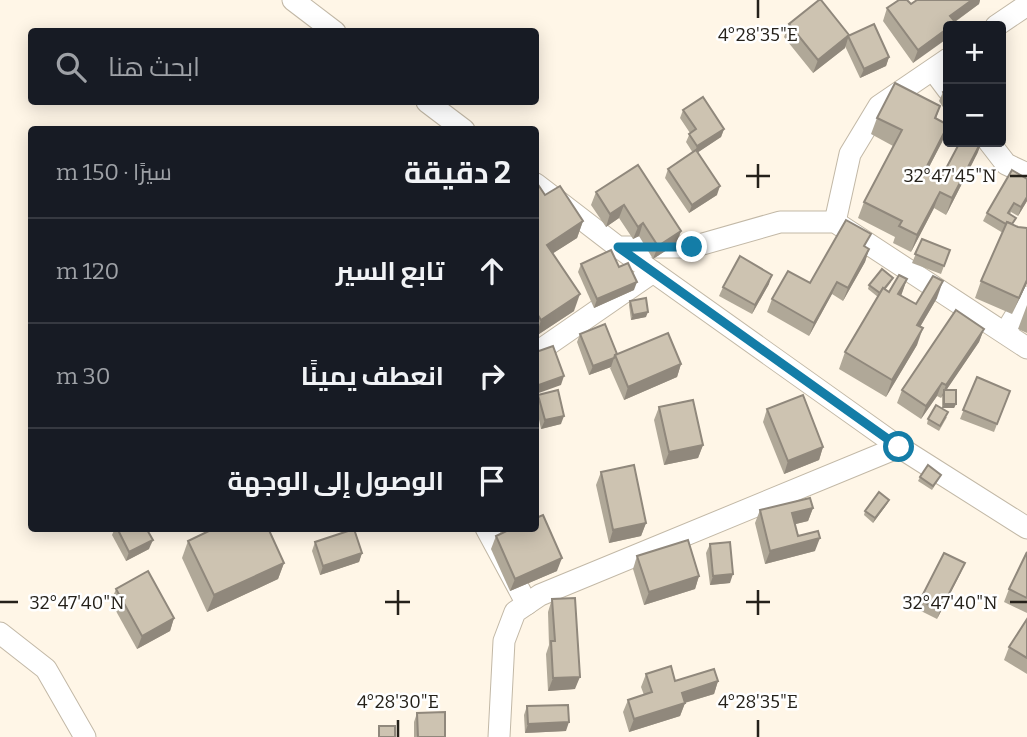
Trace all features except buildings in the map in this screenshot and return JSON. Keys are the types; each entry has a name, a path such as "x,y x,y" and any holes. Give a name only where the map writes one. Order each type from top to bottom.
{"street":[{"path":"293,0 330,28"},
{"path":"1001,21 1019,5"},
{"path":"835,222 850,154 879,106 940,64 946,84"},
{"path":"431,105 459,126"},
{"path":"993,147 1006,164 1027,174"},
{"path":"539,186 618,247 899,447 1027,528"},
{"path":"618,247 692,247 780,222 835,222 1027,348"},
{"path":"539,351 653,272"},
{"path":"1005,333 1027,298"},
{"path":"499,737 504,641 515,612 553,590 899,447"},
{"path":"487,532 527,604"},
{"path":"0,633 46,669 85,737"}],"route":[{"path":"692,247 618,247 899,447"}]}
